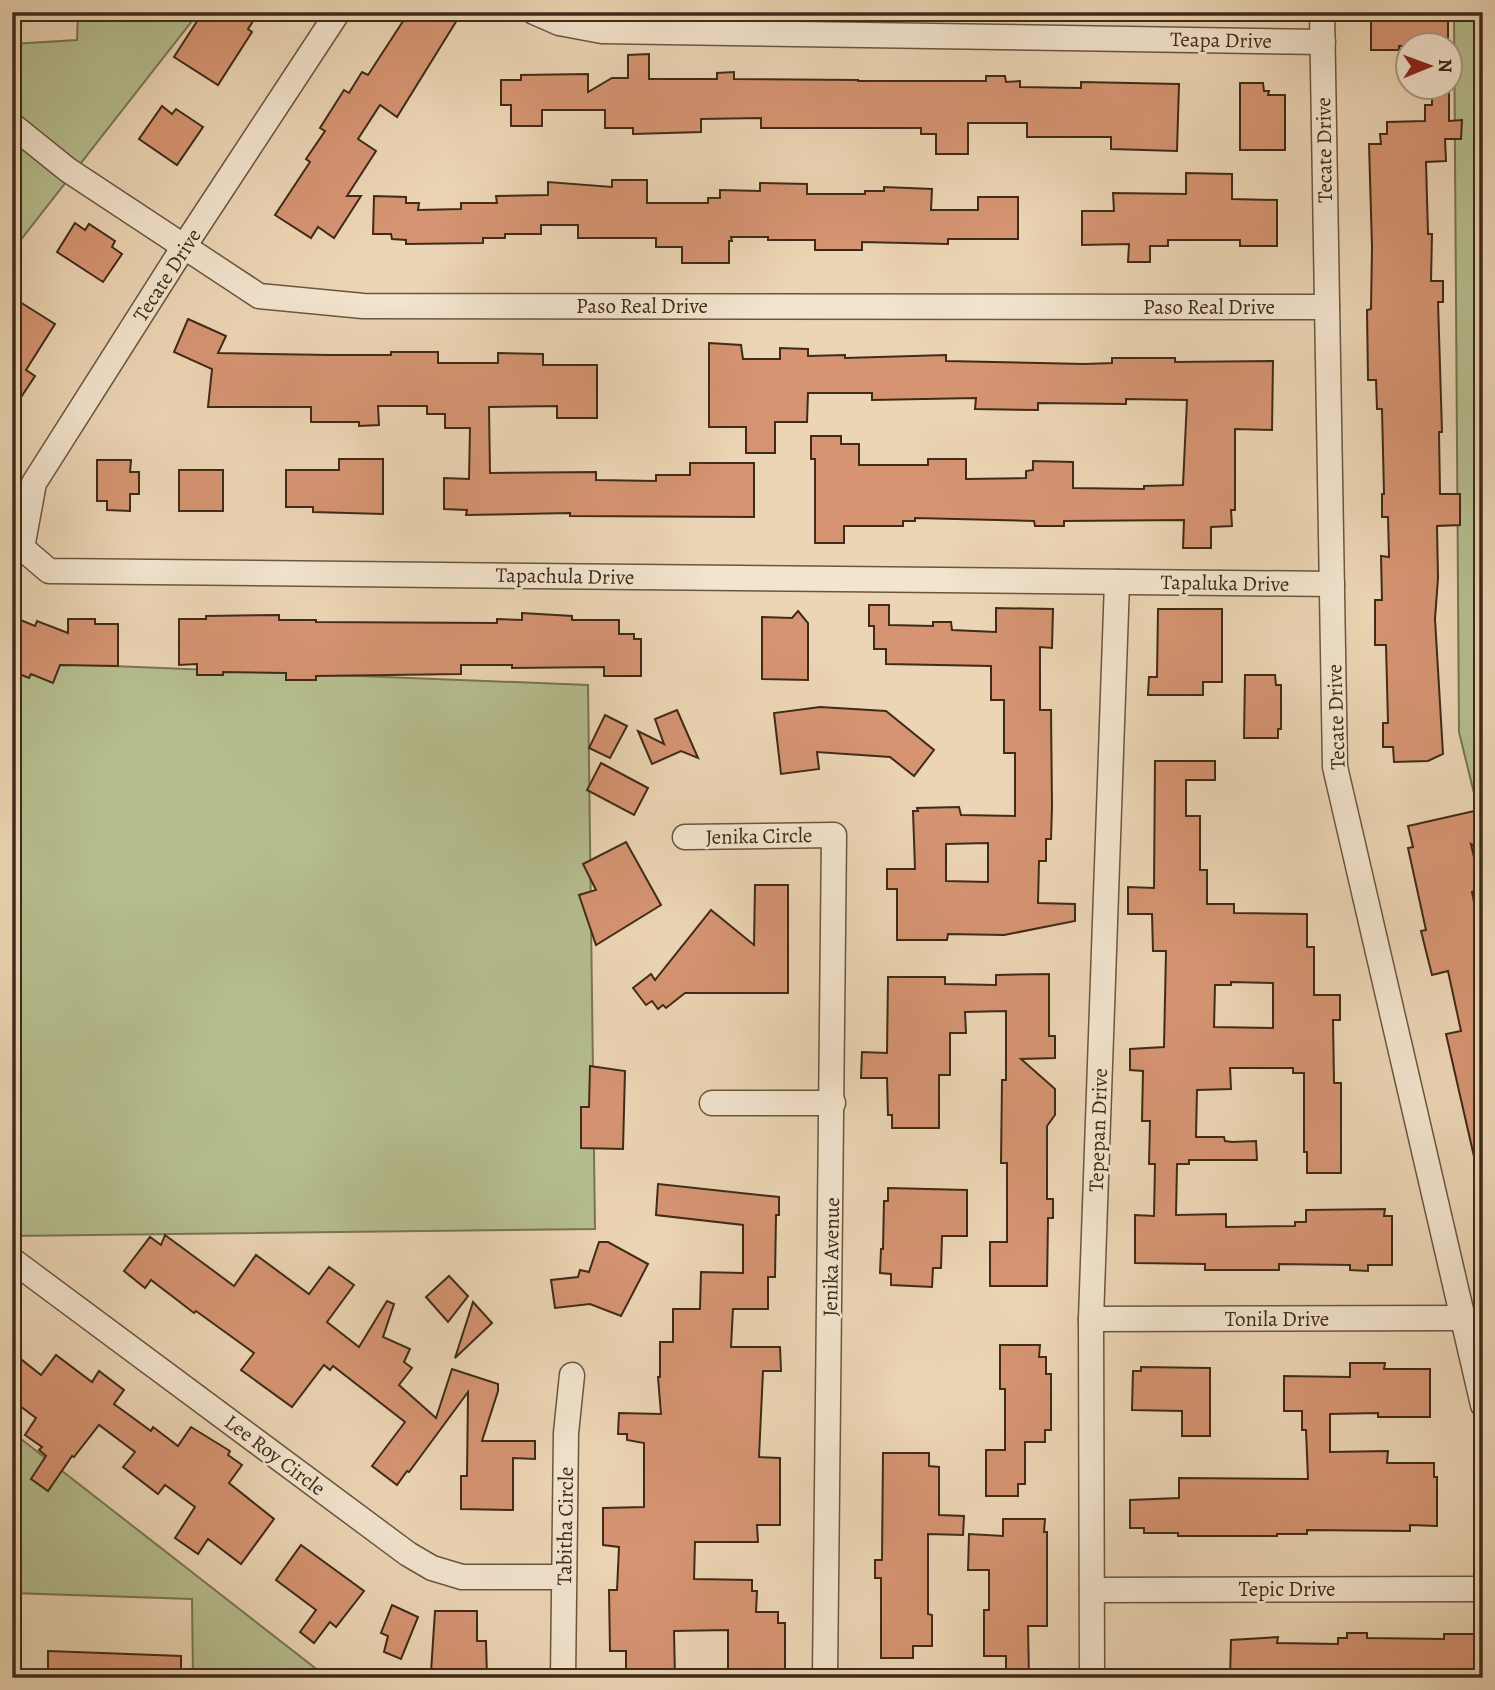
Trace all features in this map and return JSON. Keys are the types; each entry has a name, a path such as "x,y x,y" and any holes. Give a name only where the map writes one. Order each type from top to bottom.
{"street":[{"name":"Tecate Drive","path":"22,548 34,483 183,248 338,12"},
{"name":"Teapa Drive","path":"534,12 559,23 602,31 1322,42"},
{"name":"Tecate Drive","path":"1322,12 1335,767 1483,1405"},
{"name":"Paso Real Drive","path":"12,125 68,170 259,296 363,306 1327,307"},
{"name":"Tapachula Drive","path":"22,548 49,571 1117,582"},
{"name":"Tapaluka Drive","path":"1117,582 1332,584"},
{"name":"Tepepan Drive","path":"1092,1678 1091,1319 1117,582"},
{"name":"Jenika Circle","path":"685,837 834,835"},
{"name":"Jenika Avenue","path":"825,1678 834,835"},
{"path":"712,1103 833,1104"},
{"name":"Lee Roy Circle","path":"12,1260 408,1554 432,1568 461,1577 564,1577"},
{"name":"Tonila Drive","path":"1091,1319 1463,1318"},
{"name":"Tabitha Circle","path":"563,1678 566,1433 572,1375"},
{"name":"Tepic Drive","path":"1092,1590 1483,1589"}],"green space":[{"path":"78,12 199,12 12,251 12,44 77,40"},
{"path":"1454,12 1483,12 1483,830 1459,732 1455,102 1464,102 1464,32 1454,32"},
{"path":"12,662 588,685 595,1229 12,1236"},
{"path":"12,1432 328,1678 193,1678 192,1599 12,1593"}],"building":[{"path":"203,12 259,12 248,29 252,32 218,85 174,57"},
{"path":"409,12 462,12 397,117 380,105 358,139 376,151 347,196 361,196 334,238 318,227 311,238 275,215 310,162 306,159 325,131 320,128 344,90 349,93 362,72 368,75"},
{"path":"1411,13 1412,18 1448,17 1448,32 1394,32 1394,50 1371,50 1371,14"},
{"path":"649,54 649,79 717,79 717,73 734,72 734,79 858,81 986,81 986,76 1005,76 1006,82 1020,81 1020,87 1081,88 1081,82 1179,84 1177,151 1111,149 1111,137 1027,137 1027,123 968,123 968,154 936,154 936,134 921,134 921,128 761,128 761,118 701,119 701,132 633,134 633,128 605,128 605,110 542,110 542,126 511,126 511,105 501,105 501,80 521,80 521,75 588,74 588,92 612,78 628,78 628,55"},
{"path":"1240,83 1263,83 1264,91 1269,91 1268,95 1285,95 1285,150 1240,150"},
{"path":"1432,102 1449,102 1449,121 1462,120 1461,139 1445,139 1446,161 1426,162 1428,234 1432,234 1431,281 1443,281 1443,302 1438,302 1442,432 1439,432 1440,494 1460,494 1460,525 1437,526 1438,578 1435,619 1443,754 1428,761 1394,762 1393,747 1383,747 1383,723 1388,723 1386,645 1375,645 1375,600 1382,600 1381,556 1389,557 1388,517 1382,517 1382,409 1377,409 1376,380 1368,380 1367,310 1371,309 1372,247 1369,144 1381,144 1380,134 1387,134 1387,122 1425,121 1425,105 1432,105"},
{"path":"162,106 172,114 176,109 203,127 177,165 139,139"},
{"path":"1186,173 1232,174 1232,199 1277,200 1277,246 1240,246 1240,240 1168,240 1168,246 1150,246 1150,262 1128,262 1129,244 1082,245 1082,211 1114,211 1113,193 1186,194"},
{"path":"612,180 647,180 647,203 708,203 708,198 720,198 720,190 760,191 760,183 807,184 807,194 865,194 865,191 884,191 884,187 932,189 931,210 978,210 978,197 1018,197 1018,239 948,239 948,244 862,242 862,250 815,250 815,240 731,237 729,263 682,263 682,247 656,247 656,238 578,238 578,225 541,225 541,234 505,234 505,238 483,238 483,243 406,244 406,240 392,239 391,234 373,234 374,196 406,197 406,203 419,203 418,210 461,209 461,203 497,203 496,196 548,195 548,182 612,187"},
{"path":"75,223 85,230 89,224 115,241 112,247 122,254 103,282 57,252"},
{"path":"12,297 55,324 26,370 35,376 12,411"},
{"path":"188,319 226,336 218,353 391,355 391,352 438,352 438,363 498,363 498,353 543,354 543,365 597,365 597,418 557,418 557,406 489,407 490,473 596,472 596,480 656,481 656,475 690,475 690,463 754,463 754,517 570,516 570,513 466,515 467,510 444,509 444,478 469,479 470,428 445,428 445,414 427,414 427,406 378,406 379,425 359,426 359,422 311,422 311,407 208,407 212,369 174,352"},
{"path":"709,343 741,345 743,359 780,359 780,348 808,349 808,356 845,355 845,358 946,355 946,361 1085,364 1112,363 1112,358 1175,358 1175,362 1273,361 1272,430 1235,429 1235,510 1231,510 1232,526 1211,527 1211,548 1183,548 1184,520 1064,521 1064,526 1035,526 1034,521 915,518 915,521 903,521 903,526 844,526 844,543 815,543 815,459 811,459 811,436 841,436 841,444 859,444 859,465 928,465 928,459 966,459 966,479 1026,478 1026,471 1033,470 1033,461 1073,462 1073,488 1144,489 1144,486 1183,485 1187,400 1126,399 1126,404 1038,403 1038,410 975,409 976,398 872,400 872,393 808,393 807,422 775,422 775,453 746,453 746,427 709,427"},
{"path":"339,459 383,459 383,514 313,512 313,507 286,507 286,470 339,470"},
{"path":"97,460 131,460 130,472 139,472 139,494 130,494 130,511 107,510 107,501 97,501"},
{"path":"179,470 223,470 223,511 179,511"},
{"path":"869,605 889,605 889,625 933,626 933,622 951,622 952,630 996,632 996,608 1053,609 1052,648 1040,647 1040,710 1051,710 1052,806 1051,839 1046,839 1046,861 1039,861 1038,903 1075,904 1075,921 1004,935 948,934 947,940 897,940 897,889 887,889 887,869 915,869 913,811 918,811 917,808 959,807 961,815 1015,816 1015,753 1004,753 1004,700 991,700 991,666 886,664 886,649 874,649 874,626 869,626","holes":["988,843 988,882 946,881 946,844"]},
{"path":"1158,609 1222,609 1222,682 1203,682 1203,695 1148,695 1149,677 1157,677"},
{"path":"798,611 808,623 808,680 762,679 762,617 792,618"},
{"path":"522,613 572,616 572,620 619,620 619,634 634,634 634,639 641,639 641,676 604,676 604,667 512,668 512,665 461,665 461,674 316,676 316,680 286,680 286,673 223,672 223,675 197,675 197,664 179,665 179,619 279,615 279,620 316,622 497,623 497,619 522,620"},
{"path":"18,619 35,626 37,621 68,633 68,619 95,619 95,624 118,624 118,666 60,665 53,683 31,674 29,678 12,671 12,620"},
{"path":"1245,675 1275,675 1276,685 1281,685 1281,729 1278,729 1278,738 1244,738"},
{"path":"820,707 886,711 934,750 914,776 890,757 817,752 819,769 781,774 774,713"},
{"path":"677,710 698,758 681,751 652,764 638,731 664,744 655,719"},
{"path":"605,715 627,726 610,758 589,748"},
{"path":"1155,761 1215,761 1215,780 1186,780 1186,816 1200,816 1200,870 1207,870 1207,904 1234,904 1234,913 1307,914 1307,947 1314,947 1314,995 1340,995 1340,1020 1333,1020 1334,1083 1341,1083 1341,1173 1307,1173 1307,1152 1304,1152 1304,1073 1293,1073 1293,1068 1230,1068 1231,1089 1197,1090 1196,1137 1224,1137 1225,1141 1232,1142 1256,1141 1257,1160 1189,1160 1189,1164 1177,1164 1176,1215 1226,1214 1226,1227 1295,1226 1295,1222 1306,1222 1306,1210 1385,1209 1384,1216 1392,1216 1392,1265 1368,1265 1368,1271 1350,1270 1350,1265 1279,1264 1279,1270 1205,1270 1205,1264 1135,1263 1135,1215 1154,1216 1155,1164 1149,1164 1150,1121 1142,1121 1143,1071 1130,1070 1130,1049 1164,1047 1166,951 1153,951 1152,914 1128,914 1128,887 1154,888","holes":["1231,982 1273,983 1273,1028 1214,1027 1215,985 1231,985"]},
{"path":"601,763 648,788 634,815 587,790"},
{"path":"1483,809 1483,852 1471,844 1481,889 1472,892 1483,946 1483,1160 1475,1161 1446,1034 1461,1031 1448,971 1432,975 1421,931 1426,930 1408,848 1413,847 1408,826"},
{"path":"626,842 661,905 596,945 579,895 596,890 583,864"},
{"path":"755,885 788,885 788,993 685,993 666,1008 663,1005 658,1009 652,1001 646,1005 633,988 651,974 655,980 711,910 754,945"},
{"path":"1049,974 1049,1036 1055,1036 1055,1058 1021,1059 1055,1089 1055,1115 1047,1126 1047,1199 1053,1199 1053,1218 1048,1218 1047,1286 990,1286 990,1242 1007,1242 1007,1163 1001,1163 1002,1080 1006,1080 1006,1011 965,1012 966,1033 950,1033 950,1075 939,1075 939,1128 892,1128 892,1115 888,1115 887,1078 861,1078 862,1052 887,1053 888,977 945,977 945,984 996,985 996,975"},
{"path":"590,1066 625,1071 623,1149 581,1148 581,1107 589,1107"},
{"path":"658,1184 779,1197 775,1277 768,1277 768,1309 733,1309 731,1347 780,1347 781,1371 763,1371 759,1457 780,1458 780,1525 757,1525 758,1542 695,1542 694,1579 752,1580 752,1591 757,1591 756,1612 778,1612 778,1623 785,1623 785,1678 728,1678 728,1630 674,1631 675,1678 626,1678 626,1651 610,1651 609,1590 617,1590 619,1547 603,1545 603,1508 644,1507 644,1443 627,1440 627,1434 618,1434 619,1413 661,1414 658,1377 660,1342 673,1342 673,1309 700,1309 701,1272 743,1273 743,1225 656,1215"},
{"path":"888,1188 967,1190 967,1236 942,1236 941,1268 933,1268 932,1287 891,1285 891,1274 880,1273 884,1201 888,1201"},
{"path":"165,1235 234,1286 256,1255 309,1294 329,1267 354,1285 327,1322 359,1347 387,1301 394,1304 383,1337 410,1349 404,1362 412,1368 399,1385 436,1418 452,1369 498,1384 482,1441 535,1441 535,1459 513,1458 513,1510 461,1509 461,1476 467,1476 468,1392 397,1485 372,1466 405,1422 333,1366 330,1370 324,1365 292,1407 241,1370 254,1353 151,1280 145,1288 124,1271 150,1237 161,1245"},
{"path":"599,1242 608,1242 648,1264 621,1316 590,1304 555,1308 551,1280 578,1277 580,1270 589,1272"},
{"path":"449,1276 468,1296 448,1322 426,1297"},
{"path":"473,1302 492,1323 455,1358"},
{"path":"1000,1345 1040,1345 1039,1357 1046,1357 1046,1374 1051,1374 1051,1430 1045,1430 1045,1442 1025,1442 1025,1484 1018,1484 1018,1496 986,1496 986,1450 1005,1450 1005,1389 1000,1389"},
{"path":"12,1352 41,1375 56,1355 92,1382 99,1371 124,1390 114,1404 151,1431 153,1427 178,1446 191,1427 230,1451 228,1455 242,1465 229,1483 274,1519 241,1564 208,1539 198,1554 175,1538 195,1507 165,1485 158,1494 123,1467 135,1452 99,1425 74,1457 72,1456 48,1491 31,1479 46,1456 39,1450 42,1447 25,1435 36,1418 12,1400"},
{"path":"1350,1363 1385,1363 1384,1369 1430,1369 1430,1417 1378,1417 1378,1413 1330,1414 1330,1452 1388,1451 1387,1463 1434,1463 1434,1477 1437,1477 1437,1526 1410,1525 1410,1531 1307,1530 1307,1534 1277,1536 1178,1536 1178,1533 1144,1533 1144,1528 1130,1528 1130,1500 1179,1498 1179,1478 1308,1479 1306,1430 1302,1430 1302,1411 1284,1411 1284,1376 1350,1377"},
{"path":"1141,1367 1210,1368 1210,1436 1182,1436 1182,1411 1132,1410 1133,1371 1141,1371"},
{"path":"883,1453 929,1453 929,1466 939,1467 939,1515 964,1516 963,1535 928,1534 928,1614 932,1615 932,1646 913,1646 913,1658 881,1658 881,1578 875,1578 875,1560 882,1560"},
{"path":"1003,1519 1045,1519 1047,1626 1028,1626 1029,1678 1006,1678 1006,1656 984,1656 984,1610 989,1610 989,1570 968,1570 969,1534 1003,1536"},
{"path":"301,1545 364,1591 336,1627 330,1622 314,1643 300,1632 316,1610 276,1580"},
{"path":"392,1605 418,1617 401,1659 384,1652 388,1636 381,1633"},
{"path":"435,1611 477,1611 477,1641 486,1641 487,1678 444,1678 444,1673 431,1672"},
{"path":"1347,1633 1367,1633 1367,1638 1444,1639 1444,1634 1482,1634 1482,1678 1230,1678 1231,1640 1278,1637 1277,1643 1338,1644 1338,1638 1347,1638"},
{"path":"48,1651 181,1656 181,1678 48,1678"}]}
